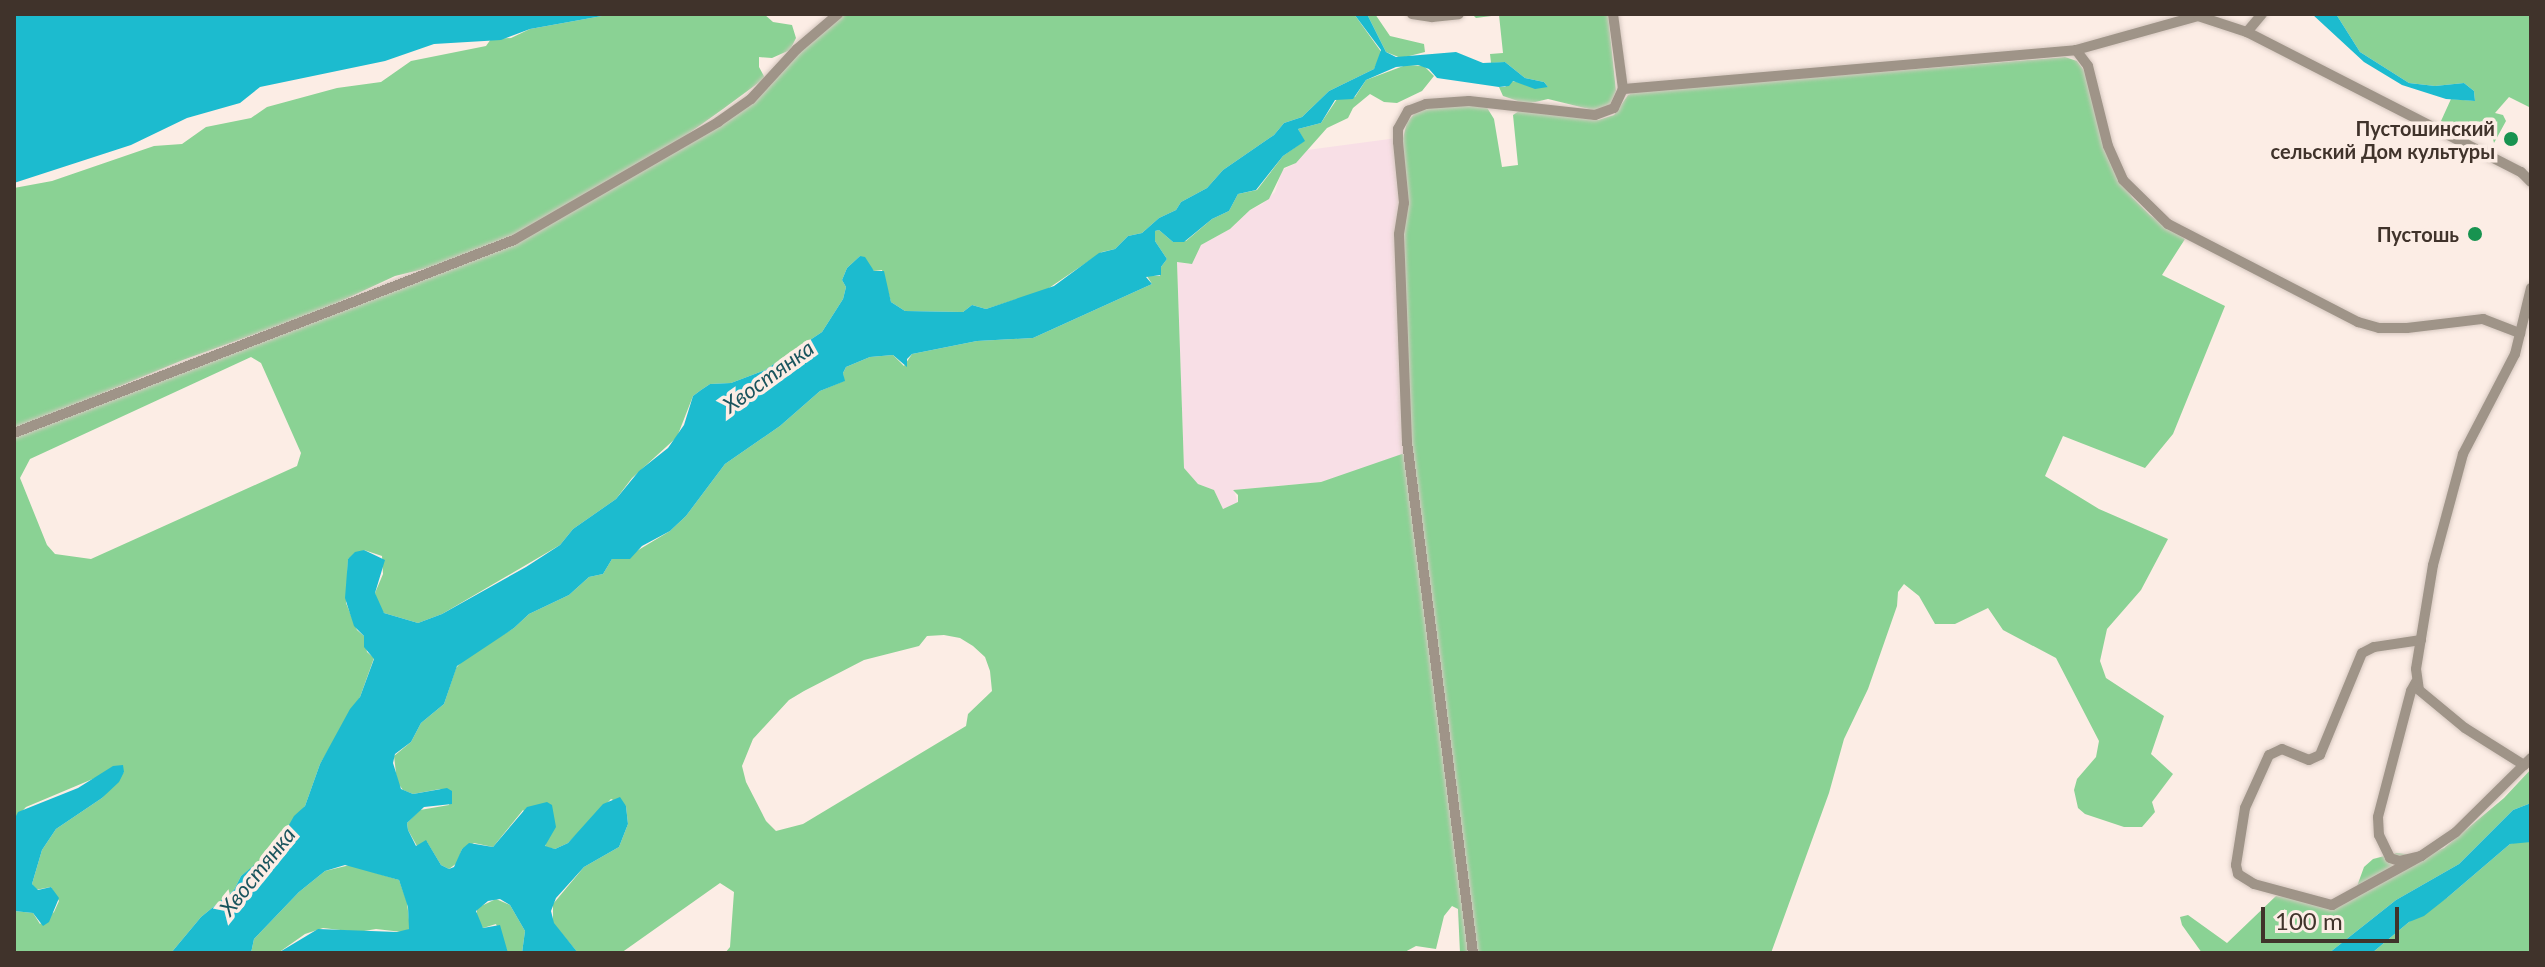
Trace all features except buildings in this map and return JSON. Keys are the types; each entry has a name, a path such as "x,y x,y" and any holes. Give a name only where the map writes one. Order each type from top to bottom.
{"street":[{"path":"14,433 514,240 718,122 751,99 821,26 838,14"},
{"path":"1412,14 1432,17 1459,14"},
{"path":"1473,953 1407,442 1399,234 1404,203 1398,129 1408,111 1415,106 1449,101 1595,115 1614,108 1623,89 1613,14"},
{"path":"2247,32 2262,14"},
{"path":"1623,89 2076,50 2197,15 2247,32 2521,172 2531,182"},
{"path":"2076,50 2088,66 2108,146 2123,180 2168,224 2358,322 2379,328 2407,328 2483,319 2520,333"},
{"path":"2421,856 2399,861 2390,858 2379,835 2378,817 2402,721 2416,682 2433,565 2463,454 2515,354 2531,288"},
{"path":"2416,682 2419,690 2465,728 2527,762 2456,832 2421,856 2332,905 2254,884 2238,874 2236,865 2245,808 2269,755 2282,749 2309,760 2320,755 2362,653 2374,647 2421,640"}],"shaded area":[{"path":"1397,138 1407,456 1321,482 1234,490 1238,503 1223,509 1214,490 1198,484 1184,468 1177,262 1189,264 1201,245 1230,229 1250,210 1262,204 1275,192 1282,170 1294,164 1307,150"}],"green space":[{"path":"613,14 764,14 773,22 792,25 796,38 790,50 772,58 759,57 759,67 765,78 681,139 524,232 432,267 395,276 322,310 183,360 14,430 14,188 52,181 154,146 182,144 206,127 251,118 267,107 337,88 381,82 411,61 486,46 491,39 511,38 530,29"},
{"path":"841,14 1354,14 1382,53 1374,69 1329,91 1302,117 1284,123 1274,135 1223,170 1207,188 1181,202 1176,210 1159,218 1142,233 1128,236 1115,249 1102,252 1046,290 986,309 972,305 963,312 905,311 891,302 882,270 874,271 860,256 847,268 842,280 846,287 843,299 822,332 765,370 731,383 710,384 701,390 693,396 677,437 632,478 616,499 573,529 560,545 442,614 418,623 384,613 376,603 375,593 383,574 382,556 364,550 348,559 346,603 357,630 364,636 367,652 374,658 360,697 320,764 305,806 277,847 241,876 234,890 201,917 171,953 14,953 14,911 33,913 40,924 54,912 59,901 51,887 35,890 32,884 42,850 56,829 102,798 124,772 95,778 26,807 14,820 14,436 514,242 719,125","holes":["251,357 261,363 301,453 297,466 91,559 55,554 47,545 20,478 30,459"]},
{"path":"1367,14 1375,14 1390,36 1424,44 1425,52 1401,58 1386,52"},
{"path":"1608,14 1616,91 1610,105 1597,111 1548,99 1527,104 1503,96 1499,87 1505,87 1511,81 1548,87 1544,82 1525,78 1505,62 1491,63 1490,54 1503,53 1499,15 1476,18 1473,15"},
{"path":"2336,14 2531,14 2531,108 2509,97 2495,113 2503,115 2506,121 2494,143 2490,127 2470,141 2443,127 2441,121 2451,99 2475,101 2474,91 2464,83 2435,86 2409,83 2360,52"},
{"path":"2065,57 2077,61 2089,77 2117,173 2132,197 2150,215 2185,239 2162,275 2225,306 2173,434 2145,468 2063,436 2045,476 2099,509 2168,539 2141,590 2107,629 2100,661 2106,678 2164,716 2151,754 2173,774 2152,802 2155,812 2142,827 2124,827 2085,814 2078,808 2074,790 2077,779 2096,757 2099,741 2056,658 2003,630 1988,608 1955,624 1935,624 1919,596 1904,584 1898,592 1897,606 1868,689 1844,739 1829,793 1771,953 1460,953 1458,909 1452,906 1444,916 1436,949 1416,946 1403,953 725,953 730,947 734,892 720,883 621,953 578,953 553,923 553,904 584,867 619,847 628,824 626,806 611,799 568,843 555,849 545,847 548,836 523,810 493,847 474,843 462,849 457,863 449,869 441,865 427,842 417,846 407,823 420,810 449,805 451,797 440,789 413,794 403,790 397,782 394,756 411,742 421,723 444,704 456,668 466,657 514,628 529,614 569,595 589,577 603,574 612,559 635,552 670,531 686,516 725,464 780,426 820,391 844,381 846,367 870,357 893,355 904,366 912,354 977,341 1033,338 1152,284 1147,276 1160,276 1161,267 1167,259 1155,241 1155,231 1159,230 1173,242 1186,241 1212,219 1229,211 1238,194 1257,190 1283,156 1304,141 1298,129 1321,123 1337,99 1355,97 1366,80 1406,65 1424,66 1434,76 1422,91 1397,103 1384,102 1370,94 1353,108 1348,118 1327,128 1296,163 1284,168 1269,199 1250,210 1230,229 1201,245 1192,264 1177,262 1184,468 1198,484 1214,490 1223,509 1238,502 1238,495 1233,490 1321,482 1402,454 1407,456 1403,138 1407,122 1416,112 1441,105 1486,106 1494,119 1502,167 1518,165 1513,115 1519,111 1598,120 1614,115 1628,95","holes":["927,636 960,638 985,657 992,691 968,714 966,726 803,824 776,831 766,821 746,782 742,766 753,739 789,700 864,660 919,646"]},
{"path":"2531,769 2531,803 2513,810 2459,864 2396,900 2329,953 2202,953 2182,925 2180,917 2188,915 2227,943 2276,896 2333,902 2356,889 2364,867 2373,859 2396,853 2425,856 2444,848 2504,798"},
{"path":"2531,842 2531,953 2372,953 2409,922 2448,897 2510,844"},
{"path":"350,865 399,880 407,902 410,929 402,932 376,929 358,932 323,928 305,934 278,953 251,953 254,939 299,892 325,871"},
{"path":"496,899 510,905 525,931 522,953 508,953 496,924 483,928 477,919 477,908"}],"water":[{"path":"14,14 613,14 530,29 501,40 434,44 385,61 260,87 240,103 187,118 131,145 14,183"},
{"name":"Хвостянка","path":"1354,14 1367,14 1386,52 1396,57 1456,52 1483,63 1505,62 1525,78 1544,82 1548,87 1535,89 1513,81 1509,86 1499,87 1437,78 1429,69 1418,65 1396,67 1366,80 1353,99 1335,100 1321,123 1298,129 1305,141 1283,156 1256,190 1238,194 1229,211 1212,219 1184,242 1173,242 1159,230 1155,231 1155,241 1167,259 1161,267 1161,275 1146,277 1152,284 1033,338 977,341 912,354 907,359 907,367 893,355 870,357 846,367 843,373 845,381 820,391 780,426 725,464 686,516 670,531 642,546 630,559 612,559 603,574 589,577 569,595 529,614 514,628 457,666 444,704 421,723 411,742 395,754 393,763 401,789 413,794 447,788 452,791 452,804 424,807 407,823 408,830 416,846 426,840 441,865 449,869 454,867 462,849 469,843 493,847 527,807 547,802 552,805 556,827 545,846 555,849 568,843 603,804 620,797 626,806 628,824 619,847 584,867 556,898 551,911 554,923 578,953 522,953 525,931 510,905 500,899 488,901 476,911 483,928 500,925 508,953 278,953 318,929 397,932 409,929 408,907 399,880 345,865 325,871 299,892 254,939 251,953 171,953 201,917 234,890 241,876 277,846 294,816 305,806 320,764 350,709 360,697 374,659 364,647 364,636 354,626 345,598 348,559 355,552 364,550 385,560 375,593 384,613 418,623 442,614 526,567 560,545 573,529 616,499 639,471 668,448 684,425 693,396 710,384 731,383 765,370 822,332 843,299 846,287 842,280 847,268 860,256 865,257 874,271 884,271 891,302 905,311 963,312 972,305 986,309 1054,286 1099,253 1115,249 1128,236 1142,233 1159,218 1176,210 1181,202 1207,188 1223,170 1274,135 1284,123 1302,117 1329,91 1374,69 1381,50"},
{"path":"2312,14 2336,14 2360,52 2409,83 2435,86 2464,83 2474,91 2475,101 2446,99 2402,85 2364,62"},
{"path":"123,765 124,772 119,782 102,798 56,829 42,850 32,884 38,890 51,887 59,898 49,922 43,926 33,913 14,911 14,820 18,812 78,788 113,766"},
{"path":"2531,803 2531,842 2510,844 2424,916 2409,922 2372,953 2329,953 2396,900 2459,864 2513,810"}],"place":[{"name":"Пустошинский сельский Дом культуры","path":"2511,139"},
{"name":"Пустошь","path":"2475,234"}]}
